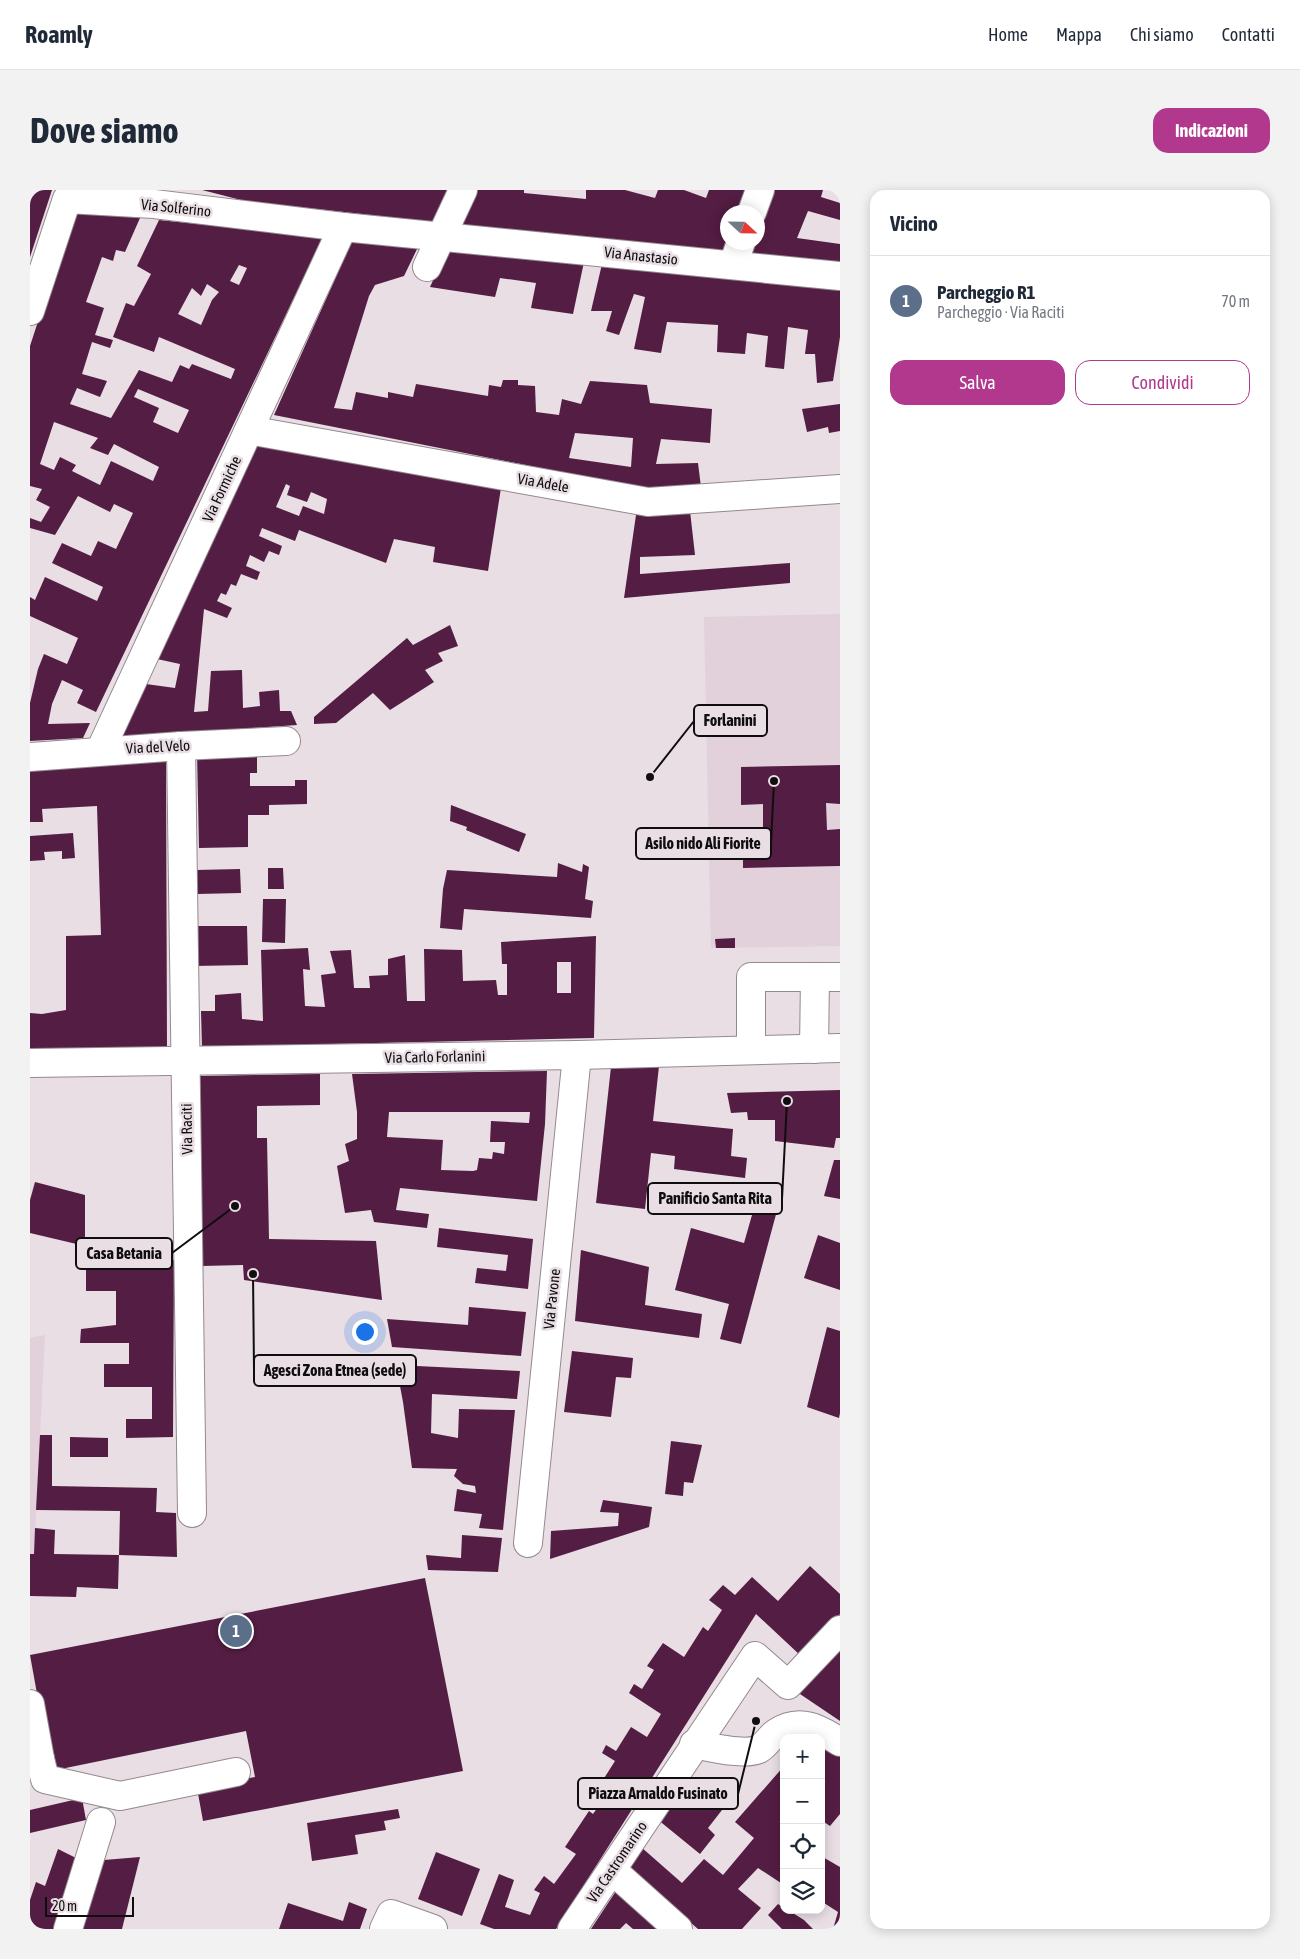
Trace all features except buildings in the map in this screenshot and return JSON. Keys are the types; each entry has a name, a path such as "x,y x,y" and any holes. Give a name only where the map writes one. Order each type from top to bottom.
{"street":[{"path":"427,267 463,190"},
{"path":"755,205 760,190"},
{"name":"Via Solferino","path":"30,311 66,200 159,197 343,227"},
{"name":"Via Anastasio","path":"343,227 441,237 737,254 840,276"},
{"name":"Via Formiche","path":"100,751 343,227"},
{"name":"Via Adele","path":"249,430 648,502 840,489"},
{"name":"Via del Velo","path":"30,757 100,751 286,741"},
{"name":"Via Raciti","path":"181,746 192,1513"},
{"path":"751,1050 751,977 827,977 827,1048"},
{"name":"Via Carlo Forlanini","path":"30,1063 577,1055 827,1048"},
{"name":"Via Pavone","path":"528,1543 577,1055"},
{"name":"Via Castromarino","path":"572,1929 694,1744 755,1656 788,1685 840,1630"},
{"path":"30,1704 35,1760 45,1779 120,1796 236,1772"},
{"path":"694,1744 725,1751 759,1749 777,1732 804,1725 829,1735"},
{"path":"68,1929 101,1822"},
{"path":"612,1870 678,1929"},
{"path":"388,1921 434,1929"}],"shaded area":[{"path":"840,614 840,946 711,948 704,617"},
{"path":"45,1335 34,1554 30,1554 30,1338"}],"place":[{"name":"Forlanini","path":"650,777"},
{"name":"Asilo nido Ali Fiorite","path":"774,781"},
{"name":"Panificio Santa Rita","path":"787,1101"},
{"name":"Casa Betania","path":"235,1206"},
{"name":"Agesci Zona Etnea (sede)","path":"253,1274"},
{"name":"Parcheggio R1","path":"236,1631"},
{"name":"Piazza Arnaldo Fusinato","path":"756,1721"}]}
